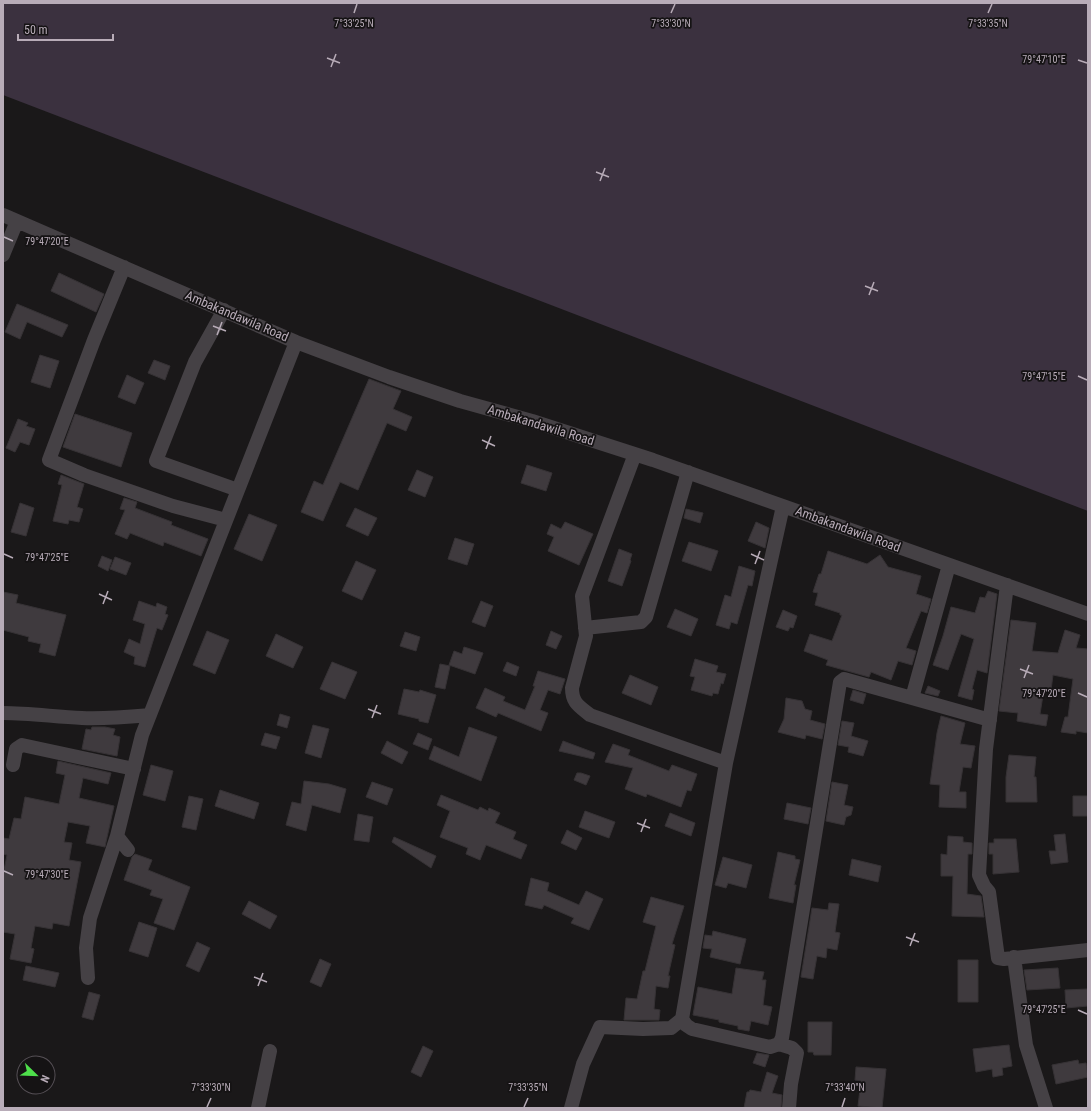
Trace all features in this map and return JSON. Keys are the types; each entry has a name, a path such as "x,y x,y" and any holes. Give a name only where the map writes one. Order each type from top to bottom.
{"street":[{"name":"Ambakandawila Road","path":"3,215 296,342 389,377 460,401 532,421 635,454 1088,614"},
{"path":"3,254 17,221"},
{"path":"124,267 94,340 49,460 84,475 173,506 226,520"},
{"path":"224,310 196,362 156,461 238,490"},
{"path":"88,978 86,948 90,918 117,836 142,734 296,342"},
{"path":"635,454 582,596 586,636 572,688 572,696 577,705 590,715 726,763"},
{"path":"585,628 641,622 646,617 688,472"},
{"path":"572,1108 583,1064 600,1027 643,1029 671,1028 682,1019 726,763 783,506"},
{"path":"912,698 949,565"},
{"path":"1007,585 986,749 979,875 984,886 989,892 998,958 1004,959 1088,950"},
{"path":"779,1044 782,1038 840,682 844,679 990,720"},
{"path":"3,713 82,718 116,718 150,715"},
{"path":"13,765 16,749 22,745 134,769"},
{"path":"117,836 128,850"},
{"path":"1014,957 1026,1045 1046,1108"},
{"path":"682,1019 686,1025 692,1029 770,1047 779,1044 792,1048 797,1053 791,1084 789,1108"},
{"path":"258,1108 270,1051"}],"shaded area":[{"path":"3,3 1088,3 1088,511 3,95"}],"building":[{"path":"59,273 104,294 96,312 51,291"},
{"path":"17,304 68,325 62,337 27,322 20,339 5,332"},
{"path":"40,355 59,361 50,388 31,382"},
{"path":"154,360 170,366 165,380 148,373"},
{"path":"127,375 144,383 135,404 118,397"},
{"path":"369,379 401,391 393,409 412,417 406,431 387,423 358,490 340,482 323,521 301,512 314,481 323,485"},
{"path":"75,414 132,433 121,467 63,447"},
{"path":"18,419 28,423 26,426 35,429 29,445 20,442 15,452 6,448"},
{"path":"527,465 552,473 546,491 521,483"},
{"path":"417,470 433,477 425,497 408,490"},
{"path":"61,475 84,484 77,507 83,509 79,522 69,520 68,524 53,521 62,485 58,484"},
{"path":"124,498 137,502 135,508 172,522 171,525 208,539 201,556 164,542 163,546 130,533 127,539 115,534 125,510 120,509"},
{"path":"20,503 34,508 26,536 11,532"},
{"path":"355,508 377,518 368,536 346,526"},
{"path":"686,509 703,513 700,523 684,518"},
{"path":"249,514 277,525 262,561 234,549"},
{"path":"565,522 593,534 579,565 548,551 554,537 547,534 551,524 561,529"},
{"path":"756,522 769,528 765,548 748,541"},
{"path":"455,538 474,544 467,565 448,559"},
{"path":"689,542 718,551 711,571 682,561"},
{"path":"619,549 632,554 622,586 608,581"},
{"path":"828,551 867,564 880,555 888,567 921,576 916,594 931,599 927,613 921,611 906,648 916,651 912,665 898,661 891,680 871,672 869,677 826,665 828,660 804,651 810,634 832,641 842,615 815,605 818,593 813,592 819,574 821,574"},
{"path":"102,556 112,560 108,571 98,566"},
{"path":"115,557 131,563 126,575 110,569"},
{"path":"356,561 376,570 362,600 342,591"},
{"path":"739,566 755,571 752,586 748,585 737,624 731,622 729,629 716,625 725,595 731,597"},
{"path":"988,591 997,594 987,673 977,670 972,689 974,690 972,700 958,696 974,639 961,634 948,670 933,665 951,607 975,613 980,597 985,598"},
{"path":"3,592 18,595 16,603 66,615 55,656 39,652 41,644 28,641 29,637 3,630"},
{"path":"139,601 156,607 157,603 167,607 165,614 168,615 162,630 157,628 145,667 134,664 135,657 124,652 129,639 140,644 145,624 133,620"},
{"path":"481,601 493,606 485,627 472,622"},
{"path":"675,609 698,619 691,636 667,627"},
{"path":"783,610 797,616 793,628 790,627 788,631 776,627"},
{"path":"1011,620 1036,623 1032,651 1058,653 1065,630 1080,635 1076,648 1088,649 1088,733 1076,731 1076,734 1061,732 1065,717 1068,717 1073,679 1053,675 1051,690 1044,689 1040,714 1048,715 1046,726 1017,721 1018,713 999,711"},
{"path":"207,631 229,640 215,674 193,665"},
{"path":"551,631 562,636 556,649 546,645"},
{"path":"405,632 420,637 416,651 400,646"},
{"path":"276,634 303,647 293,668 266,656"},
{"path":"464,647 483,653 475,674 449,665 454,651 462,654"},
{"path":"695,659 718,666 716,672 726,674 723,684 721,683 718,694 713,693 712,696 691,690 695,677 690,676"},
{"path":"332,662 357,672 345,699 320,689"},
{"path":"507,662 519,667 516,676 503,671"},
{"path":"440,664 450,666 445,689 435,687"},
{"path":"538,671 565,679 560,694 548,690 540,710 548,713 541,731 498,713 496,717 476,708 485,688 505,697 503,701 525,710 535,686 533,686"},
{"path":"630,675 658,687 651,705 622,693"},
{"path":"928,686 940,691 938,696 925,693"},
{"path":"404,689 419,692 420,690 436,695 428,723 419,721 419,719 398,714"},
{"path":"853,690 866,694 863,704 850,700"},
{"path":"786,698 802,701 805,709 812,711 810,720 825,724 822,739 806,735 805,739 778,732 784,719"},
{"path":"280,714 290,717 287,728 277,725"},
{"path":"941,716 965,723 960,744 975,746 971,768 963,767 959,792 966,792 966,808 939,807 940,785 930,784 937,733"},
{"path":"842,721 854,723 851,736 868,741 863,756 848,752 849,747 838,745"},
{"path":"313,725 329,729 321,758 305,753"},
{"path":"92,727 115,729 113,735 120,737 117,756 82,749 86,729 91,730"},
{"path":"469,727 497,737 481,781 429,759 434,746 459,757"},
{"path":"265,733 280,737 276,749 261,745"},
{"path":"418,733 432,739 428,750 413,744"},
{"path":"387,741 408,752 402,764 381,753"},
{"path":"563,741 595,753 593,759 559,751"},
{"path":"613,744 630,750 628,755 669,771 672,765 697,774 691,791 687,790 681,807 647,794 646,797 625,789 633,768 605,762"},
{"path":"1009,755 1036,757 1034,777 1036,777 1037,802 1006,802 1006,777"},
{"path":"58,761 111,773 108,784 83,778 79,798 114,806 105,847 86,843 90,826 68,822 64,842 72,843 69,860 81,862 69,926 53,923 52,929 35,926 31,948 34,949 31,963 10,959 15,934 3,932 3,875 7,855 3,854 3,838 9,839 14,818 21,819 25,797 59,804 65,775 56,773"},
{"path":"151,765 173,771 165,801 143,795"},
{"path":"577,773 590,776 586,785 574,780"},
{"path":"304,781 329,784 346,789 340,813 312,805 306,831 286,825 292,802 301,804"},
{"path":"372,782 393,789 387,805 366,797"},
{"path":"832,782 848,785 844,805 853,807 851,815 846,817 844,825 826,821"},
{"path":"220,790 259,803 254,819 215,806"},
{"path":"441,795 478,810 480,807 488,811 489,808 500,813 495,823 516,832 513,839 527,845 521,859 486,845 480,860 466,854 468,848 440,837 450,811 437,805"},
{"path":"189,796 203,799 196,830 182,827"},
{"path":"1073,796 1088,796 1088,816 1073,816"},
{"path":"787,803 811,808 808,824 784,819"},
{"path":"585,811 615,822 609,838 579,827"},
{"path":"670,813 695,823 691,836 665,826"},
{"path":"358,814 373,817 369,842 354,840"},
{"path":"567,830 582,838 576,850 561,843"},
{"path":"1065,834 1068,862 1051,864 1049,851 1056,851 1054,835"},
{"path":"948,836 963,837 963,842 972,843 972,854 968,854 967,894 981,896 984,917 952,916 953,876 941,876 941,854 947,855"},
{"path":"394,837 436,856 431,868 392,842"},
{"path":"994,839 1016,839 1019,872 993,874 993,854 989,854 989,843 994,843"},
{"path":"778,852 795,856 795,859 800,860 794,885 796,885 793,903 769,898"},
{"path":"135,854 152,860 148,870 190,887 174,930 154,923 163,899 150,895 152,890 124,880 132,857"},
{"path":"723,857 752,865 746,888 728,883 726,888 715,885"},
{"path":"852,859 881,866 878,882 849,875"},
{"path":"531,878 549,883 547,891 579,905 586,891 603,899 589,930 571,923 574,918 544,905 542,909 525,905"},
{"path":"651,897 684,906 672,944 675,945 668,976 670,976 668,988 656,986 654,1009 660,1010 659,1020 624,1020 626,998 637,999 643,971 645,971 656,926 643,922"},
{"path":"249,901 277,916 270,929 242,914"},
{"path":"829,903 839,904 835,932 840,933 837,950 827,948 826,958 817,956 813,979 801,977 812,908 828,910"},
{"path":"139,922 157,928 148,957 129,951"},
{"path":"713,931 746,939 740,964 710,957 712,949 703,948 705,935 712,936"},
{"path":"197,942 210,948 199,972 186,966"},
{"path":"320,959 331,964 321,987 310,982"},
{"path":"958,960 978,960 978,1002 958,1002"},
{"path":"26,966 59,973 55,987 23,980"},
{"path":"736,968 764,972 762,980 766,980 763,1005 772,1007 768,1025 751,1021 749,1031 738,1029 738,1026 719,1022 719,1020 693,1015 698,987 732,994"},
{"path":"1058,968 1060,988 1027,990 1024,970"},
{"path":"1088,989 1088,1006 1066,1008 1065,990"},
{"path":"89,992 100,995 93,1020 82,1017"},
{"path":"808,1022 832,1022 831,1055 814,1055 813,1052 808,1052"},
{"path":"1009,1045 1012,1066 1002,1068 1003,1075 993,1077 992,1069 976,1072 973,1049"},
{"path":"423,1046 433,1051 421,1077 411,1072"},
{"path":"757,1053 769,1055 765,1067 753,1063"},
{"path":"1078,1060 1079,1064 1086,1063 1088,1077 1056,1084 1052,1065"},
{"path":"856,1067 886,1069 882,1108 858,1106 861,1081 855,1080"},
{"path":"767,1072 778,1076 772,1093 782,1095 781,1108 744,1108 747,1092 750,1090 761,1092"}]}
